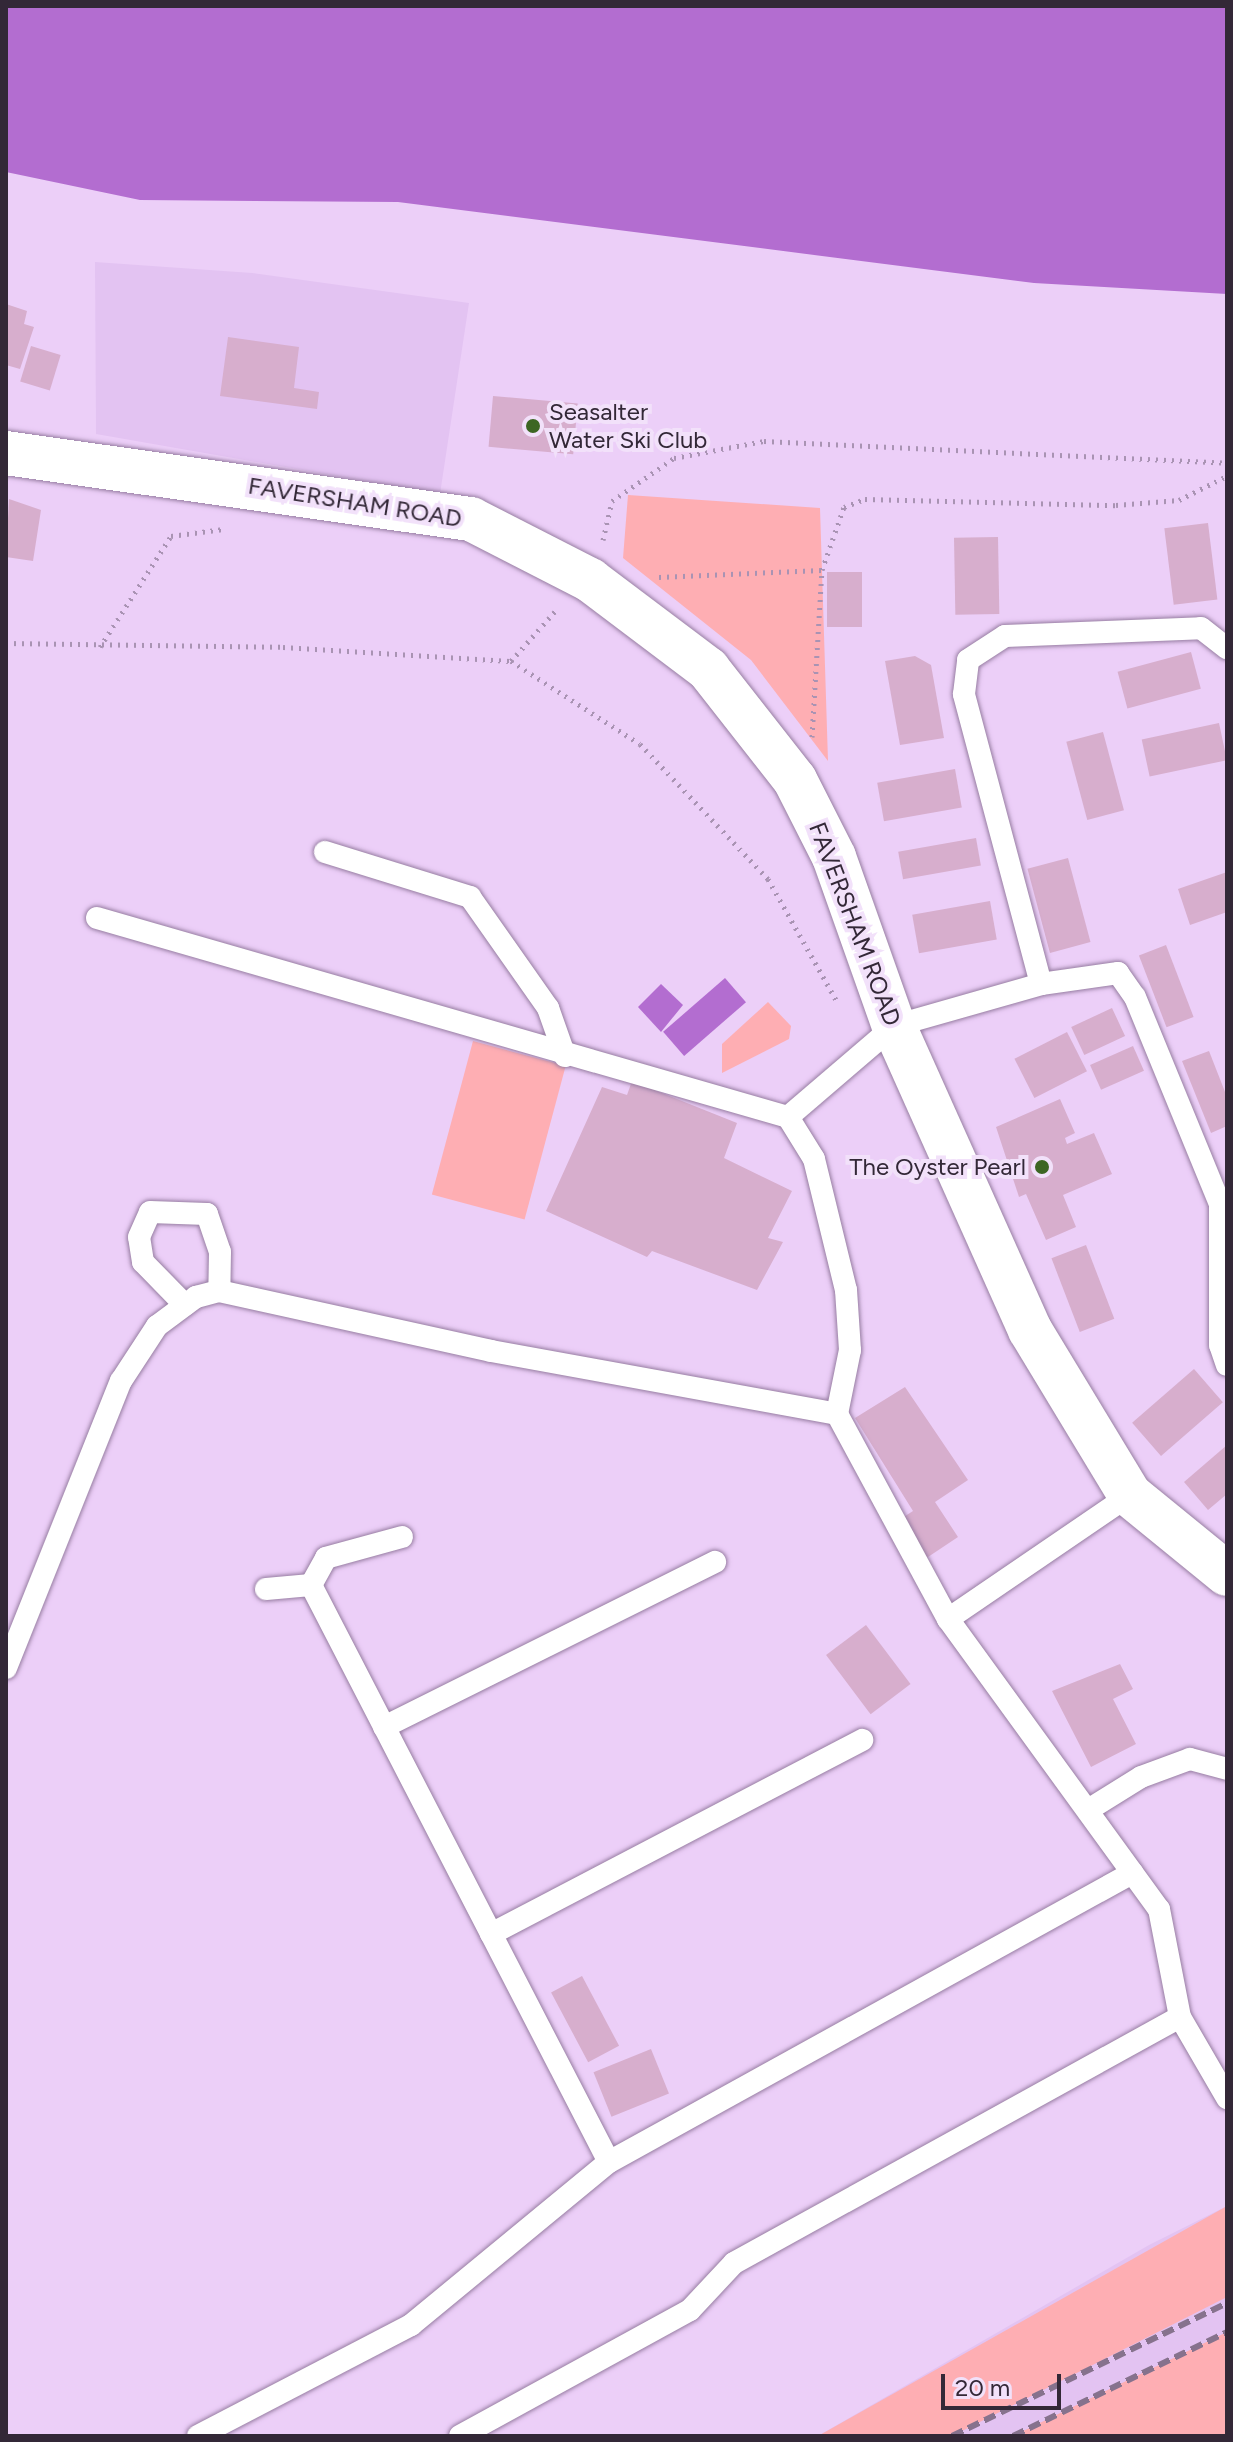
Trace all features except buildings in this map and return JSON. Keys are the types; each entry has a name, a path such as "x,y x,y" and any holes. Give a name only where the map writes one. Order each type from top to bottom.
{"street":[{"name":"FAVERSHAM ROAD","path":"6,453 471,519 590,580 708,669 795,780 834,857 878,1036 1030,1330 1130,1495 1227,1574"}],"lane":[{"path":"1041,984 964,694 968,660 1005,636 1201,628 1227,648"},
{"path":"325,852 470,897 548,1008 565,1056"},
{"path":"97,918 565,1056 788,1117 814,1159 846,1290 850,1350 837,1414 948,1619 1159,1909 1180,2017 1227,2098"},
{"path":"788,1117 878,1036 1041,984 1107,970 1126,980 1220,1204 1220,1345 1227,1365"},
{"path":"185,1305 143,1262 139,1237 150,1212 207,1214 220,1252 219,1291"},
{"path":"6,1668 91,1443 157,1326 185,1305 219,1291 491,1351 837,1414"},
{"path":"948,1619 1130,1495"},
{"path":"311,1585 326,1558 402,1537"},
{"path":"384,1727 715,1562"},
{"path":"266,1589 311,1585"},
{"path":"311,1585 609,2162"},
{"path":"491,1934 862,1740"},
{"path":"1088,1810 1141,1777 1190,1759 1227,1769"},
{"path":"198,2436 411,2325 609,2162 1132,1873"},
{"path":"460,2436 690,2310 734,2263 1180,2017"}],"path":[{"path":"511,661 590,580 612,501 674,458 764,441 1227,463"},
{"path":"795,780 814,732 822,570 844,507 865,499 1116,505 1179,500 1227,476"},
{"path":"99,648 171,536 234,527"},
{"path":"652,578 822,570"},
{"path":"6,643 99,648 283,647 511,661 640,744 768,879 878,1036"}],"shaded area":[{"path":"6,6 1227,6 1227,294 1034,283 398,202 140,200 6,172"},
{"path":"95,262 252,273 469,303 440,494 96,434"},
{"path":"628,495 820,508 828,761 751,660 623,558"},
{"path":"725,978 746,1002 684,1056 663,1032"},
{"path":"661,984 683,1005 661,1032 638,1007"},
{"path":"768,1002 791,1026 789,1039 722,1073 722,1044"},
{"path":"473,1041 566,1066 525,1219 432,1195"},
{"path":"1227,2206 1227,2436 818,2436 1149,2245"},
{"path":"1227,2206 1227,2297 952,2436 818,2436"},
{"path":"1227,2332 1227,2436 1013,2436"}],"railway":[{"path":"952,2436 1227,2303"},
{"path":"1013,2436 1227,2332"}],"place":[{"name":"Seasalter Water Ski Club","path":"533,426"},
{"name":"The Oyster Pearl","path":"1042,1167"}]}
